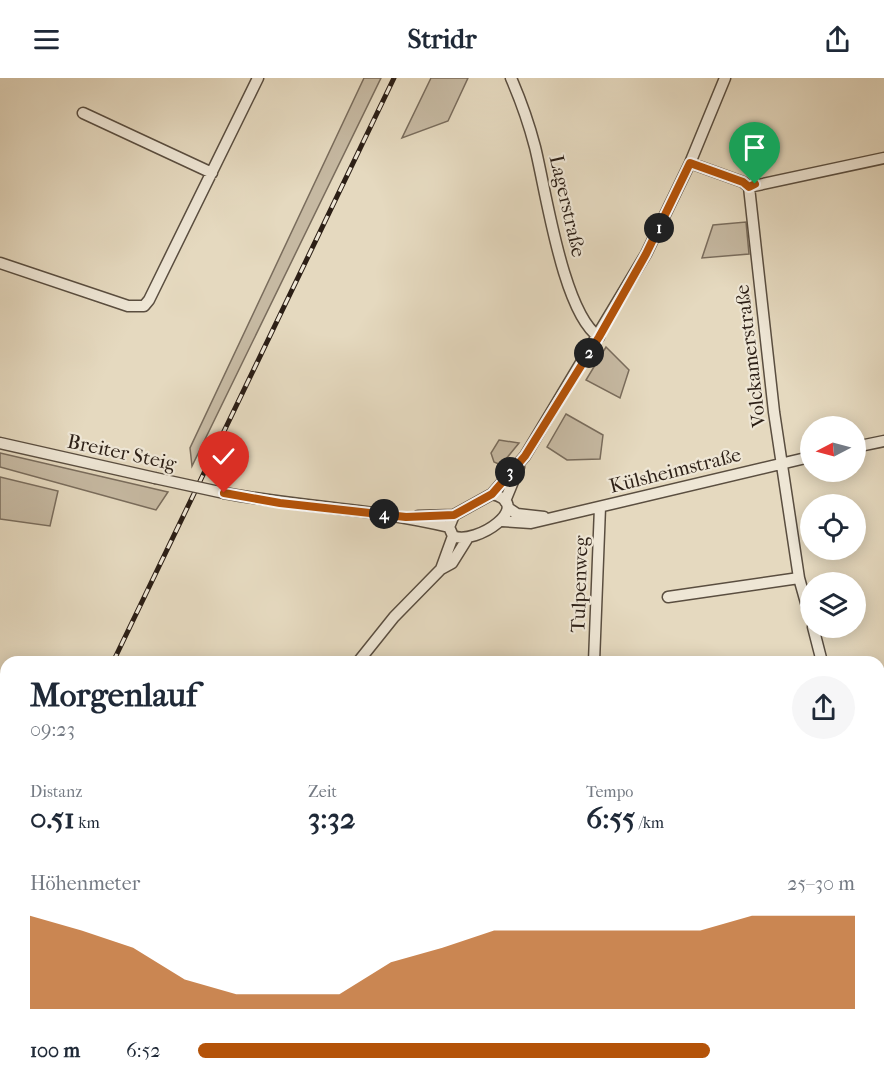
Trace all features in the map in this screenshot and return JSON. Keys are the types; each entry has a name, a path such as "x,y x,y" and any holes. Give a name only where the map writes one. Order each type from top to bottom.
{"street":[{"path":"0,263 140,308 149,300 258,78"},
{"name":"Lagerstraße","path":"511,78 535,147 561,258 578,310 591,332 599,337"},
{"path":"406,517 454,515 492,494 525,456 599,337 646,254 690,163 725,78"},
{"path":"83,113 212,174"},
{"path":"690,163 743,182 749,187 884,158"},
{"name":"Volckamerstraße","path":"749,187 774,412 800,582"},
{"path":"866,445 884,441"},
{"name":"Breiter Steig","path":"0,443 224,493 280,503 406,517 451,531 467,539"},
{"path":"362,656 394,617 441,568 452,563 467,539 502,521 525,456"},
{"name":"Külsheimstraße","path":"502,521 531,523 548,517 600,507 800,459"},
{"name":"Külsheimstraße","path":"492,494 501,496 518,514 548,517"},
{"name":"Tulpenweg","path":"594,656 600,507"},
{"path":"441,568 454,515"},
{"path":"668,597 799,578"},
{"path":"816,638 820,656"}],"shaded area":[{"path":"364,78 381,78 192,466 190,448"},
{"path":"431,78 468,78 448,121 402,138"},
{"path":"746,222 749,254 702,258 713,225"},
{"path":"606,347 629,370 620,398 586,380"},
{"path":"566,414 603,435 600,459 567,460 547,447"},
{"path":"499,440 519,443 501,465 494,462 491,453"},
{"path":"0,453 168,492 156,510 0,467"},
{"path":"0,477 58,491 50,526 0,519"}],"railway":[{"path":"116,656 394,78"}],"route":[{"path":"224,493 280,503 406,517 454,515 473,502 492,494 525,456 599,337 646,254 690,163 743,182 749,187 755,184"}]}
